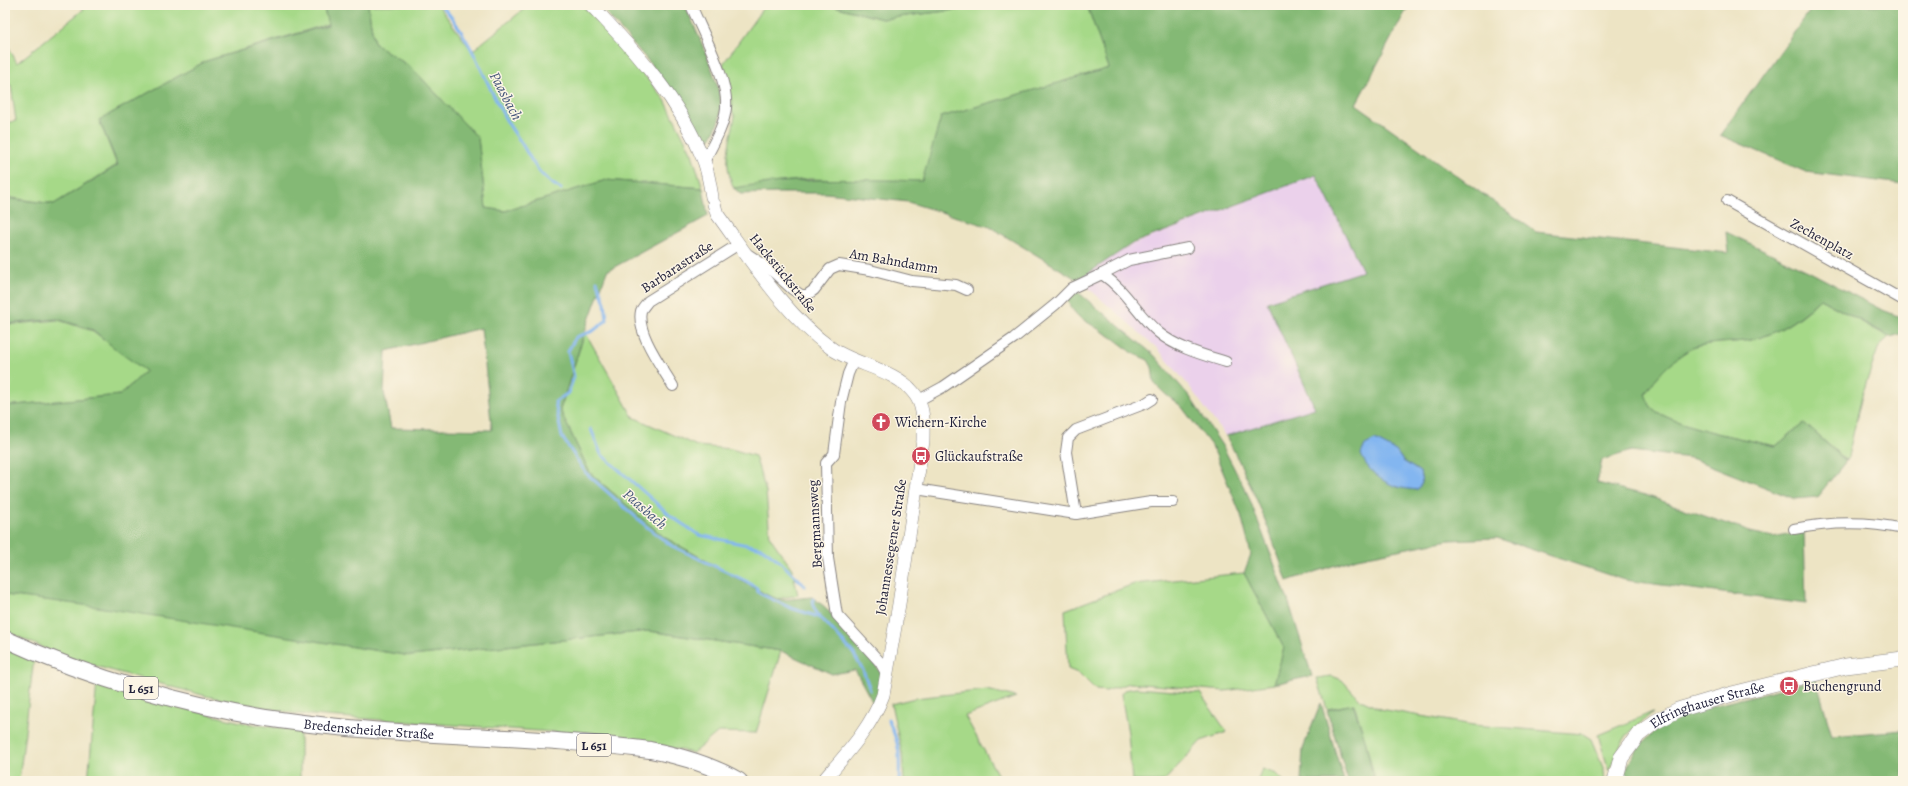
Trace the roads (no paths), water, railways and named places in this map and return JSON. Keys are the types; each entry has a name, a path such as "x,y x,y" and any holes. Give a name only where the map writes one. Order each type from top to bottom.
{"main road":[{"name":"Bredenscheider Straße","path":"5,639 67,665 104,678 186,701 248,715 308,724 650,750 673,755 710,767 739,781"},
{"name":"Elfringhauser Straße","path":"1615,781 1621,758 1638,735 1655,722 1678,710 1725,696 1846,666 1903,659"}],"street":[{"name":"Hackstückstraße","path":"591,5 628,44 673,100 684,119 704,162 717,214 742,249 798,319 831,348 901,381 913,390 919,400"},
{"path":"691,5 722,78 725,94 726,109 722,124 704,162"},
{"name":"Zechenplatz","path":"1727,201 1903,300"},
{"path":"919,400 943,387 998,350 1037,320 1072,288 1129,260 1188,248"},
{"name":"Am Bahndamm","path":"742,249 769,268 792,289 801,295 807,295 814,290 830,268 839,266 870,270 912,281 956,285 967,290"},
{"name":"Barbarastraße","path":"673,386 651,348 641,324 642,311 648,300 742,249"},
{"path":"1102,274 1125,293 1159,333 1182,346 1226,362"},
{"name":"Bergmannsweg","path":"854,360 848,374 840,402 834,454 826,463 828,558 837,615 880,662 886,673"},
{"path":"1076,514 1066,452 1068,438 1076,430 1138,407 1152,399"},
{"name":"Johannessegener Straße","path":"823,781 872,719 883,695 899,604 923,441 923,418 919,400"},
{"path":"916,489 1076,514 1151,502 1173,502"},
{"path":"1794,529 1813,525 1873,524 1903,529"}],"water":[{"path":"1375,440 1396,451 1403,461 1420,472 1422,483 1417,490 1392,485 1375,475 1363,460 1361,454 1365,445"}],"waterway":[{"name":"Paasbach","path":"441,5 460,30 476,58 506,120 534,164 547,180 561,189"},
{"name":"Paasbach","path":"597,281 605,303 607,320 593,331 576,337 568,351 574,377 568,393 555,402 562,437 586,473 647,527 672,546 746,581 757,588 758,592 763,595 791,608 819,617 853,653 863,670 870,690"},
{"path":"591,429 601,454 672,517 699,535 762,548 777,559 805,586"},
{"path":"813,599 814,608 819,617"},
{"name":"Paasbach","path":"888,719 897,743 899,781"}],"place":[{"name":"Wichern-Kirche","path":"881,422"},
{"name":"Glückaufstraße","path":"921,456"},
{"name":"Buchengrund","path":"1789,686"}]}
